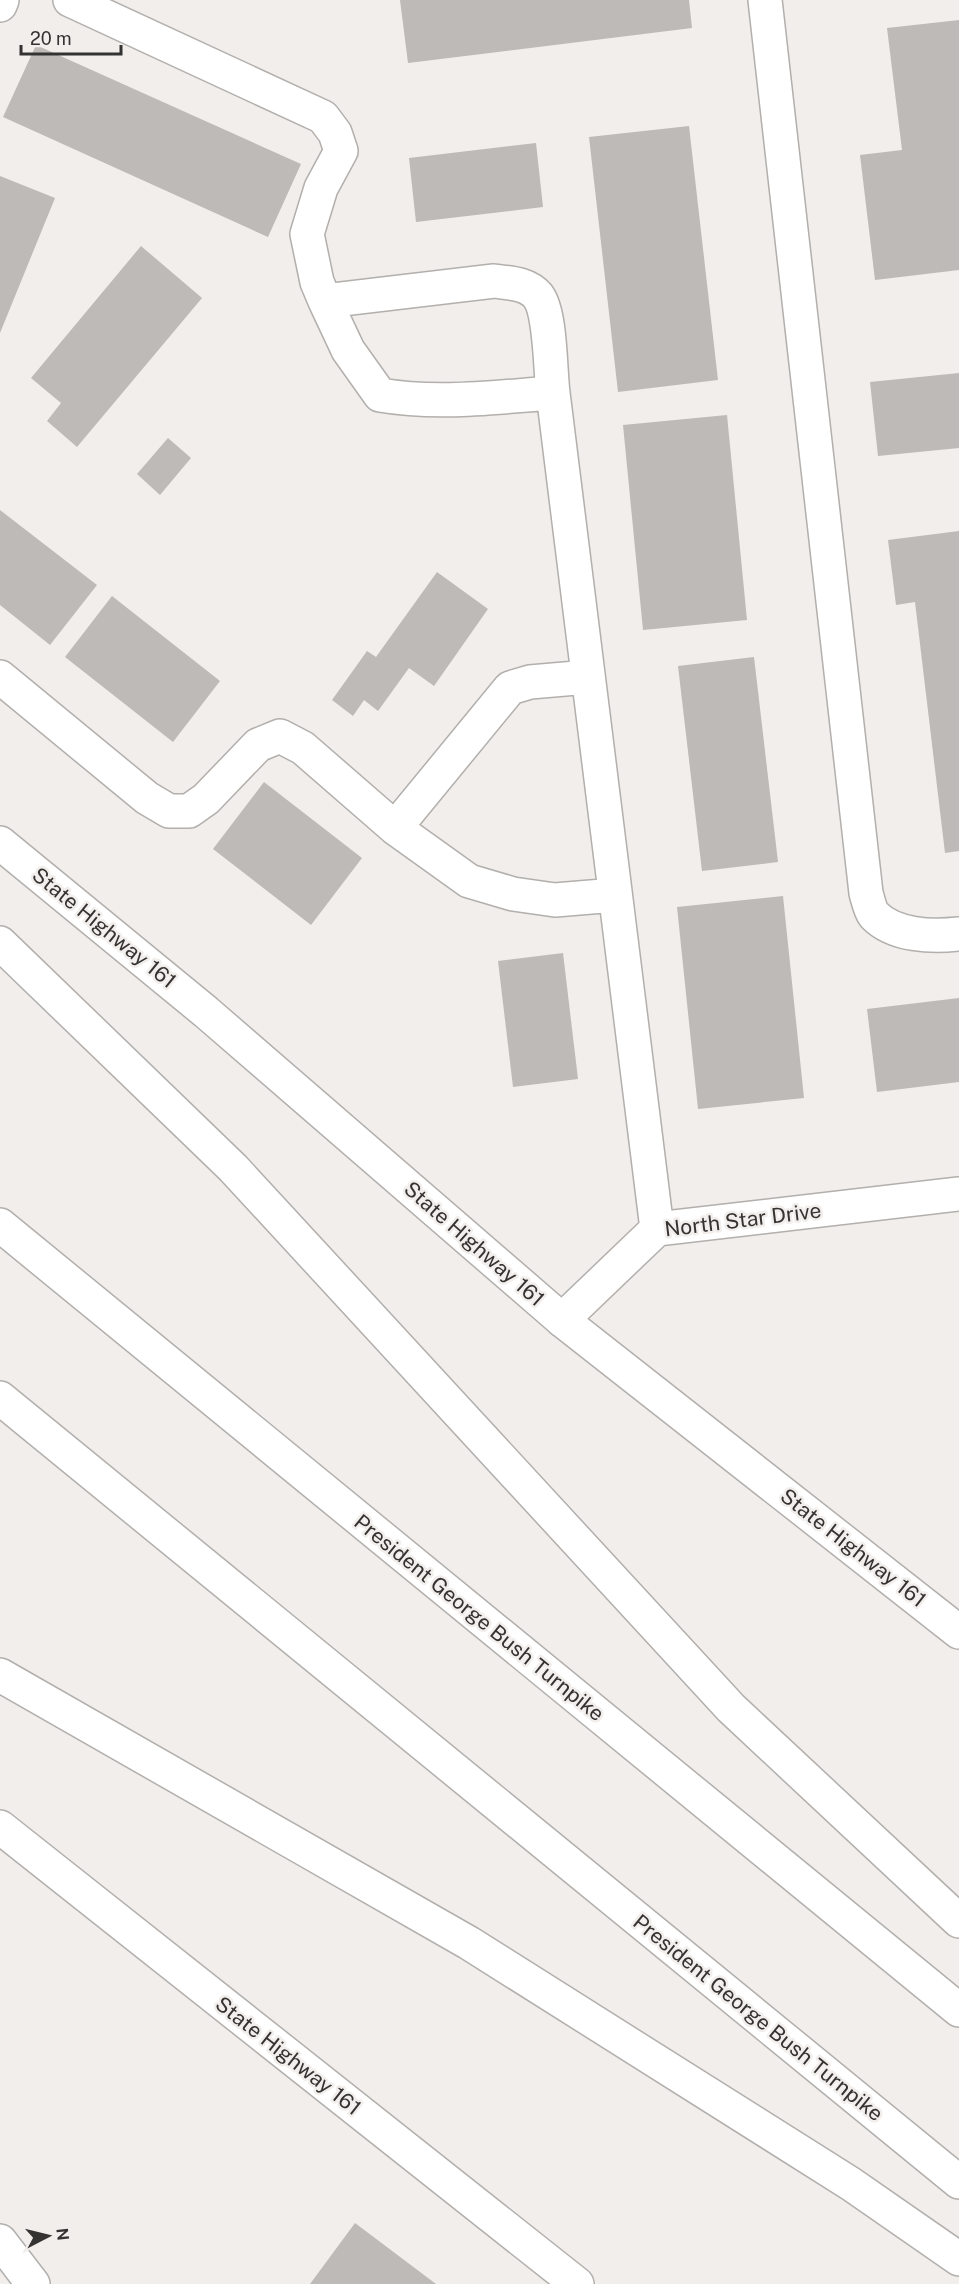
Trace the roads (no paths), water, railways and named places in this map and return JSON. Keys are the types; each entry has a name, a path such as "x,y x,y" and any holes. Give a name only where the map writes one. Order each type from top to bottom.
{"main road":[{"path":"0,5 2,0"},
{"path":"70,0 323,117 335,133 341,151 321,188 307,234 317,282 325,301 348,350 380,395 412,400 463,401 553,393"},
{"path":"765,0 866,893 873,914 892,929 945,935 959,934"},
{"path":"325,301 494,281 521,284 537,295 544,309 657,1229"},
{"path":"0,677 147,798 169,811 189,810 206,800 258,745 280,736 303,748 395,828 469,881 513,894 555,900 615,895"},
{"path":"395,828 510,688 530,682 588,677"},
{"name":"State Highway 161","path":"0,843 206,1012 562,1320 959,1632"},
{"path":"0,943 233,1168 730,1708 959,1921"},
{"name":"North Star Drive","path":"562,1320 657,1229 959,1194"},
{"name":"President George Bush Turnpike","path":"0,1225 959,2010"},
{"name":"President George Bush Turnpike","path":"0,1398 959,2182"},
{"path":"0,1674 469,1943 850,2184 959,2259"},
{"name":"State Highway 161","path":"0,1827 577,2284"},
{"path":"0,2241 33,2284"}]}
